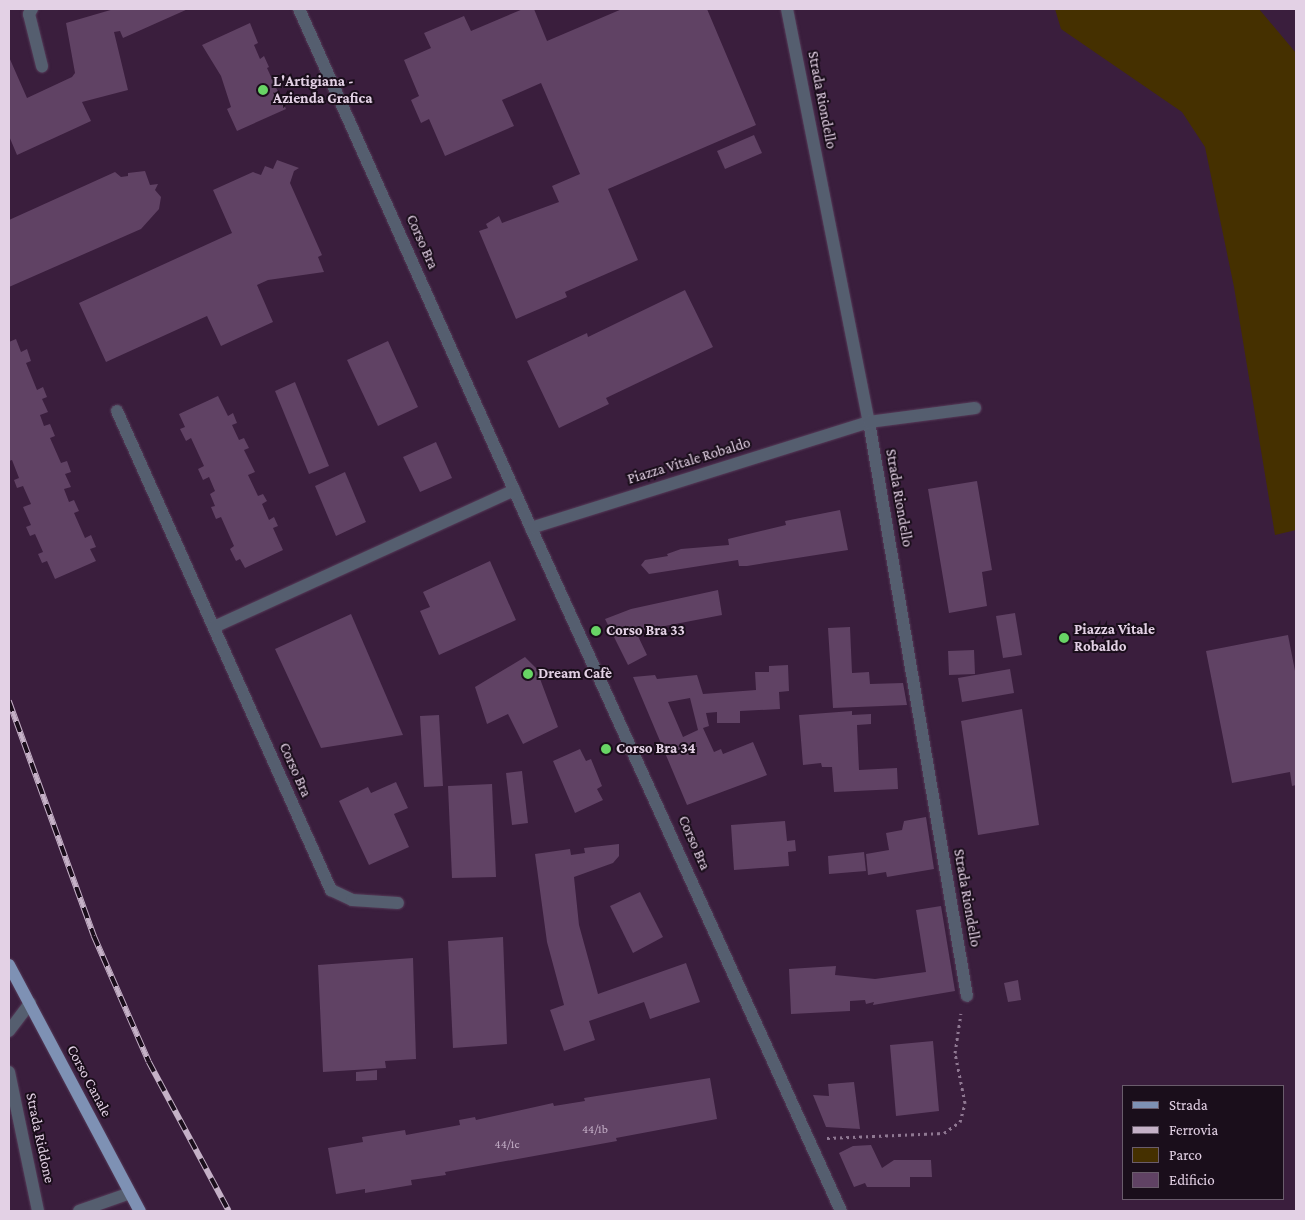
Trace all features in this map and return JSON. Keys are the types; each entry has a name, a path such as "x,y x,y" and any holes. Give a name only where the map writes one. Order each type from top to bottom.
{"main road":[{"name":"Corso Canale","path":"9,966 140,1211"}],"street":[{"path":"32,9 28,14 42,66"},
{"name":"Corso Bra","path":"299,9 531,528 841,1211"},
{"name":"Strada Riondello","path":"787,9 869,422 967,996"},
{"name":"Piazza Vitale Robaldo","path":"531,528 869,422 975,408"},
{"name":"Corso Bra","path":"117,411 331,890 352,900 398,903"},
{"path":"214,627 514,490"},
{"path":"9,1032 30,1003"},
{"name":"Strada Riddone","path":"9,1072 38,1211"},
{"path":"78,1211 130,1193"}],"path":[{"path":"809,1138 944,1133 960,1122 965,1103 955,1053 958,1019 967,996"}],"green space":[{"path":"1055,9 1259,9 1296,53 1296,530 1275,535 1234,287 1205,147 1182,112 1061,29"}],"building":[{"path":"114,9 188,9 123,38 120,31 114,32 128,90 82,102 91,121 17,155 9,136 9,57 27,98 72,77 75,73 66,23"},
{"path":"523,9 534,9 547,41 622,9 707,9 756,125 608,189 638,260 565,292 567,297 516,319 479,231 488,228 486,224 499,216 502,223 559,202 552,186 580,174 541,83 502,100 514,126 445,156 429,119 421,123 411,100 419,96 404,60 431,48 424,33 464,16 471,31"},
{"path":"250,23 258,43 254,45 260,59 264,56 269,67 267,68 286,109 237,131 227,109 231,107 221,76 202,45"},
{"path":"754,135 762,153 725,169 717,151"},
{"path":"277,160 299,168 294,171 290,183 322,255 318,257 324,272 268,280 257,285 273,322 221,346 207,316 106,362 79,303 232,233 213,190 253,172 261,175 265,166 273,169"},
{"path":"145,171 150,185 158,184 155,190 161,197 159,209 141,229 9,287 9,220 115,172 121,177 128,176 128,173"},
{"path":"685,290 713,347 606,398 609,404 559,428 527,361 587,333 588,337"},
{"path":"16,339 21,352 27,349 31,361 26,363 37,390 43,387 47,397 42,399 48,412 40,415 44,426 50,424 55,436 50,438 61,463 67,461 71,472 65,474 71,487 64,489 69,502 74,500 79,511 74,513 85,538 91,535 96,547 90,549 96,561 55,579 47,561 42,563 38,554 43,552 35,534 30,536 26,527 31,525 23,507 31,504 23,486 17,488 14,480 19,478 12,460 9,461 9,342"},
{"path":"388,341 418,407 378,426 347,360"},
{"path":"295,382 329,466 309,474 275,391"},
{"path":"218,396 228,416 233,413 237,423 232,425 239,440 244,438 249,448 244,450 255,472 248,475 258,496 263,494 267,501 262,504 269,520 274,517 278,526 273,528 283,550 245,568 240,559 236,561 230,549 234,546 221,517 216,519 211,507 215,506 210,494 215,491 209,477 203,480 198,469 204,466 191,438 186,441 180,429 185,427 179,414"},
{"path":"436,442 452,478 420,492 403,457"},
{"path":"345,472 366,522 336,536 315,486"},
{"path":"977,481 992,570 982,572 987,606 949,613 928,489"},
{"path":"840,510 848,550 747,566 739,566 738,560 649,574 641,565 645,560 668,556 667,554 681,549 729,545 728,539 786,525 785,521"},
{"path":"490,561 516,620 439,655 420,611 430,607 423,592"},
{"path":"718,590 722,615 639,631 637,634 647,655 628,665 605,619 631,609"},
{"path":"1015,613 1022,655 1003,658 996,616"},
{"path":"351,614 403,735 321,748 275,649"},
{"path":"850,627 852,673 869,672 870,684 903,683 907,705 833,708 828,628"},
{"path":"1288,635 1296,676 1296,785 1292,786 1290,772 1232,783 1206,651"},
{"path":"974,650 975,674 949,675 948,651"},
{"path":"525,657 536,668 558,727 523,744 508,714 487,724 475,687"},
{"path":"788,665 789,691 779,692 780,709 740,711 740,723 717,723 717,712 706,713 709,726 703,728 714,752 721,749 723,754 753,742 767,775 687,805 633,677 655,675 657,679 697,675 703,694 756,690 755,672 769,672 769,666","holes":["690,698 698,730 683,737 668,702"]},
{"path":"1010,669 1014,693 962,702 958,678"},
{"path":"1022,709 1039,825 978,835 961,721"},
{"path":"852,711 852,715 871,714 871,724 857,725 859,770 897,768 898,789 834,792 832,767 822,767 821,763 803,765 799,715"},
{"path":"439,715 443,786 424,787 420,716"},
{"path":"580,749 586,761 591,759 602,786 597,789 603,800 575,813 553,761"},
{"path":"522,771 528,823 512,825 506,773"},
{"path":"396,782 408,808 394,814 409,847 369,865 339,801 368,787 371,793"},
{"path":"492,784 496,877 452,878 448,786"},
{"path":"926,817 934,869 887,877 886,872 868,875 866,854 889,850 886,833 902,830 904,821"},
{"path":"785,821 787,841 795,840 796,851 788,852 789,866 734,870 731,825"},
{"path":"619,844 619,856 613,863 574,877 579,925 598,994 686,963 700,1002 650,1019 644,1002 589,1021 595,1040 564,1051 550,1010 564,1005 547,942 535,854 570,849 571,855 585,853 584,848"},
{"path":"864,852 866,871 829,874 828,856"},
{"path":"640,892 663,937 633,953 610,906"},
{"path":"941,906 955,991 873,1005 874,1002 866,1004 865,1000 850,1001 850,1011 791,1014 789,969 836,966 835,975 875,979 926,972 916,910"},
{"path":"503,937 507,1044 453,1048 448,941"},
{"path":"413,958 416,1059 385,1061 386,1068 323,1072 318,965"},
{"path":"1018,980 1021,1000 1008,1002 1004,983"},
{"path":"933,1041 939,1111 896,1116 890,1045"},
{"path":"377,1070 377,1080 356,1081 356,1072"},
{"path":"710,1078 717,1119 616,1138 617,1141 445,1172 446,1175 411,1180 412,1185 365,1193 365,1189 336,1194 328,1148 363,1142 362,1137 405,1130 406,1135 460,1125 459,1120 475,1117 476,1120 553,1103 554,1106 585,1101 584,1098"},
{"path":"854,1082 860,1129 826,1127 813,1095 829,1096 828,1084"},
{"path":"871,1145 882,1168 894,1160 931,1160 932,1177 910,1177 910,1187 867,1187 865,1183 854,1187 839,1153 853,1146"}],"railway":[{"path":"9,701 94,936 149,1062 229,1211"}],"place":[{"name":"L'Artigiana - Azienda Grafica","path":"263,90"},
{"name":"Corso Bra 33","path":"596,631"},
{"name":"Piazza Vitale Robaldo","path":"1064,638"},
{"name":"Dream Cafè","path":"528,674"},
{"name":"Corso Bra 34","path":"606,749"}]}
